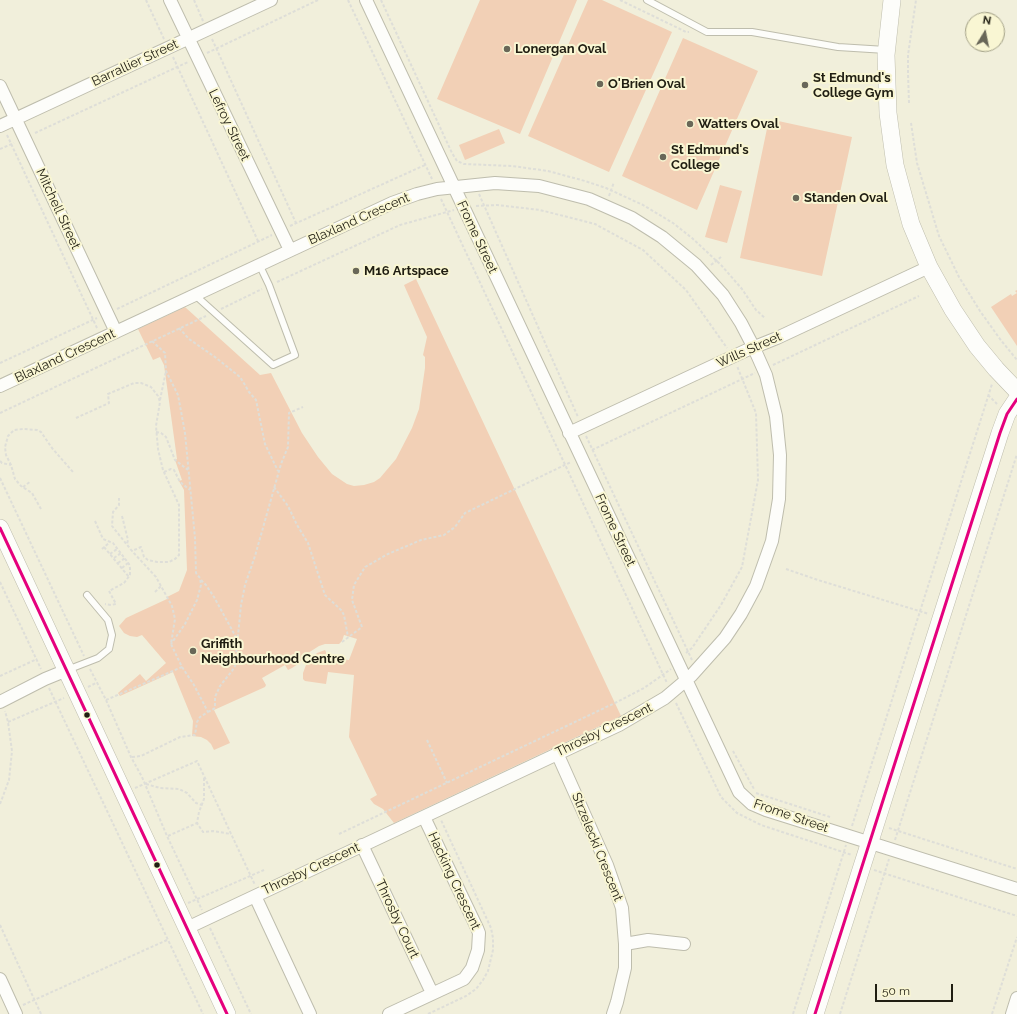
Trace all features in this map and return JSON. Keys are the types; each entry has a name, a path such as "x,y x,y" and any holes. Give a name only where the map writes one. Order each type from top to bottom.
{"street":[{"name":"Lefroy Street","path":"170,0 290,250"},
{"name":"Barrallier Street","path":"1,126 271,0"},
{"name":"Frome Street","path":"366,0 736,787 744,798 760,808 851,830 870,843 1017,889"},
{"path":"892,0 886,76 888,113 895,165 911,224 929,267 973,341 996,369 1017,391"},
{"name":"Mitchell Street","path":"0,86 116,332"},
{"name":"Blaxland Crescent","path":"0,386 397,201 431,190 475,184 506,183 539,186 576,195 606,205 632,218 652,230 678,249 696,265 729,303 754,348"},
{"name":"Wills Street","path":"570,433 733,357 772,341 929,267"},
{"name":"Throsby Crescent","path":"187,928 634,717 665,698 697,670 730,631 751,596 767,558 776,520 781,477 779,429 770,390 754,348"},
{"path":"815,1014 1002,427 1009,410 1017,400"},
{"path":"0,528 227,1014"},
{"path":"0,702 45,679 67,670"},
{"name":"Strzelecki Crescent","path":"557,753 610,872 622,908 625,968 618,1002 613,1014"},
{"name":"Hacking Crescent","path":"389,1014 432,993 459,982 467,976 475,962 478,950 479,938 477,928 424,816"},
{"name":"Throsby Court","path":"362,845 432,993"},
{"path":"257,895 310,1014"},
{"path":"625,944 648,940 684,944"},
{"path":"0,980 16,1014"},
{"path":"1012,1014 1017,998"}],"lane":[{"path":"647,0 707,32 752,32 838,47 887,50"},
{"path":"195,294 273,365 295,355 260,264"},
{"path":"67,670 98,658 109,649 112,635 108,620 87,595"}],"path":[{"path":"146,0 178,66 258,241"},
{"path":"194,0 296,223"},
{"path":"0,149 318,0"},
{"path":"381,0 457,161 466,164 512,166 544,170 611,190 650,208 689,236 721,265 742,289 756,310 765,318"},
{"path":"620,0 686,32 689,32 692,29"},
{"path":"909,103 908,54 916,0"},
{"path":"911,123 917,163 939,236 959,277 980,311 1017,360"},
{"path":"1,126 11,144 102,338"},
{"path":"0,363 280,230 425,165"},
{"path":"606,205 614,182"},
{"path":"475,184 592,450 697,670"},
{"path":"0,413 269,285 400,225 464,208 497,205 540,210 595,224 643,250 686,290 733,357 756,412 758,480 742,567 721,605 692,648 670,669 644,688 339,834"},
{"path":"179,328 189,339 240,377 245,384 249,392 256,400 265,444 278,472"},
{"path":"132,551 141,547 144,557 148,560 157,562 169,562 174,560 179,555 179,505 164,472 158,449 156,432 166,371 165,353 152,341"},
{"path":"166,371 178,395 185,433 196,573 214,597 238,640"},
{"path":"76,418 108,402 108,394 134,383 141,383 151,388 158,396 160,401"},
{"path":"793,1014 988,395"},
{"path":"131,757 141,756 180,737 195,735 197,722 200,717 215,708 215,697 220,686 234,669 238,640 239,617 244,591 278,472 288,447 289,414 303,407"},
{"path":"41,509 32,493 17,482 15,478 6,455 5,447 8,436 14,430 37,430 41,432 52,448 73,472"},
{"path":"156,432 161,433 166,437 175,460 188,470"},
{"path":"342,642 362,627 352,600 354,585 365,567 388,554 414,543 444,535 465,513 581,457 592,450"},
{"path":"840,1014 1017,454"},
{"path":"0,461 11,465"},
{"path":"164,472 171,469 174,470 180,482 190,490"},
{"path":"0,478 96,683 106,700 167,836 251,1014"},
{"path":"23,487 31,481"},
{"path":"274,487 288,506 308,543 325,595 341,610 344,615 348,637"},
{"path":"119,498 119,505 113,512 112,526 132,551 153,572 172,606 174,612 174,626 171,644 182,667 194,685 208,712"},
{"path":"122,516 128,540 127,544"},
{"path":"95,521 103,539 113,543 125,558 130,568 128,577 124,583 109,591 116,604 104,604 100,601"},
{"path":"110,542 103,548 114,558 128,577"},
{"path":"110,554 117,549"},
{"path":"114,558 121,553"},
{"path":"118,563 125,558"},
{"path":"122,568 128,563"},
{"path":"786,569 941,618"},
{"path":"171,644 185,624 197,600 201,585 200,579"},
{"path":"0,582 37,659 55,702 203,1014"},
{"path":"156,592 161,585"},
{"path":"0,676 37,659"},
{"path":"106,700 182,667"},
{"path":"8,722 96,683"},
{"path":"0,702 8,722 12,751 9,780 0,804"},
{"path":"427,740 447,783"},
{"path":"732,748 756,793 830,818"},
{"path":"125,793 197,762 250,875 257,895"},
{"path":"204,777 205,792 197,823 203,832 213,831 231,833 234,841"},
{"path":"144,784 160,788 179,788 187,793 196,803 202,805"},
{"path":"845,822 851,830"},
{"path":"167,836 197,823"},
{"path":"876,824 1017,869"},
{"path":"863,866 1017,916"},
{"path":"178,907 264,870"},
{"path":"0,925 41,1014"},
{"path":"992,1014 1017,937"},
{"path":"34,1000 167,940"}],"shaded area":[{"name":"Lonergan Oval","path":"480,0 577,0 520,134 437,99"},
{"name":"O'Brien Oval","path":"588,0 602,0 672,32 609,172 528,136"},
{"name":"Watters Oval","path":"683,38 758,71 697,210 622,176"},
{"name":"Standen Oval","path":"769,119 852,137 822,276 740,258"},
{"path":"499,129 505,143 465,160 459,145"},
{"path":"720,185 742,191 727,243 705,237"},
{"path":"416,279 621,716 394,823 383,809 374,804 370,799 377,795 349,737 354,675 328,672 326,684 305,681 303,679 303,673 306,665 317,653 325,650 326,657 349,660 357,639 344,635 339,644 325,644 319,646 308,653 292,668 288,670 285,665 262,678 266,685 265,687 214,710 230,743 214,750 207,740 201,737 192,736 193,721 173,672 120,696 118,693 140,674 146,681 166,663 142,635 137,637 130,636 124,633 119,626 126,618 167,599 167,597 179,591 187,570 184,490 179,481 182,480 175,460 177,459 164,365 160,357 153,360 138,329 185,307 260,375 271,373 302,433 318,457 332,474 347,484 354,486 364,485 374,482 380,478 396,459 412,428 419,409 425,368 425,357 423,355 427,337 404,285"},
{"path":"1017,293 1017,346 991,307 1011,294 1012,296"}],"transit line":[{"path":"815,1014 1000,433 1007,414 1017,399"},
{"path":"0,528 227,1014"}],"place":[{"name":"Lonergan Oval","path":"507,49"},
{"name":"O'Brien Oval","path":"600,84"},
{"name":"St Edmund's College Gym","path":"805,85"},
{"name":"Watters Oval","path":"690,124"},
{"name":"St Edmund's College","path":"663,157"},
{"name":"Standen Oval","path":"796,198"},
{"name":"M16 Artspace","path":"356,271"},
{"name":"Griffith Neighbourhood Centre","path":"193,651"}]}
